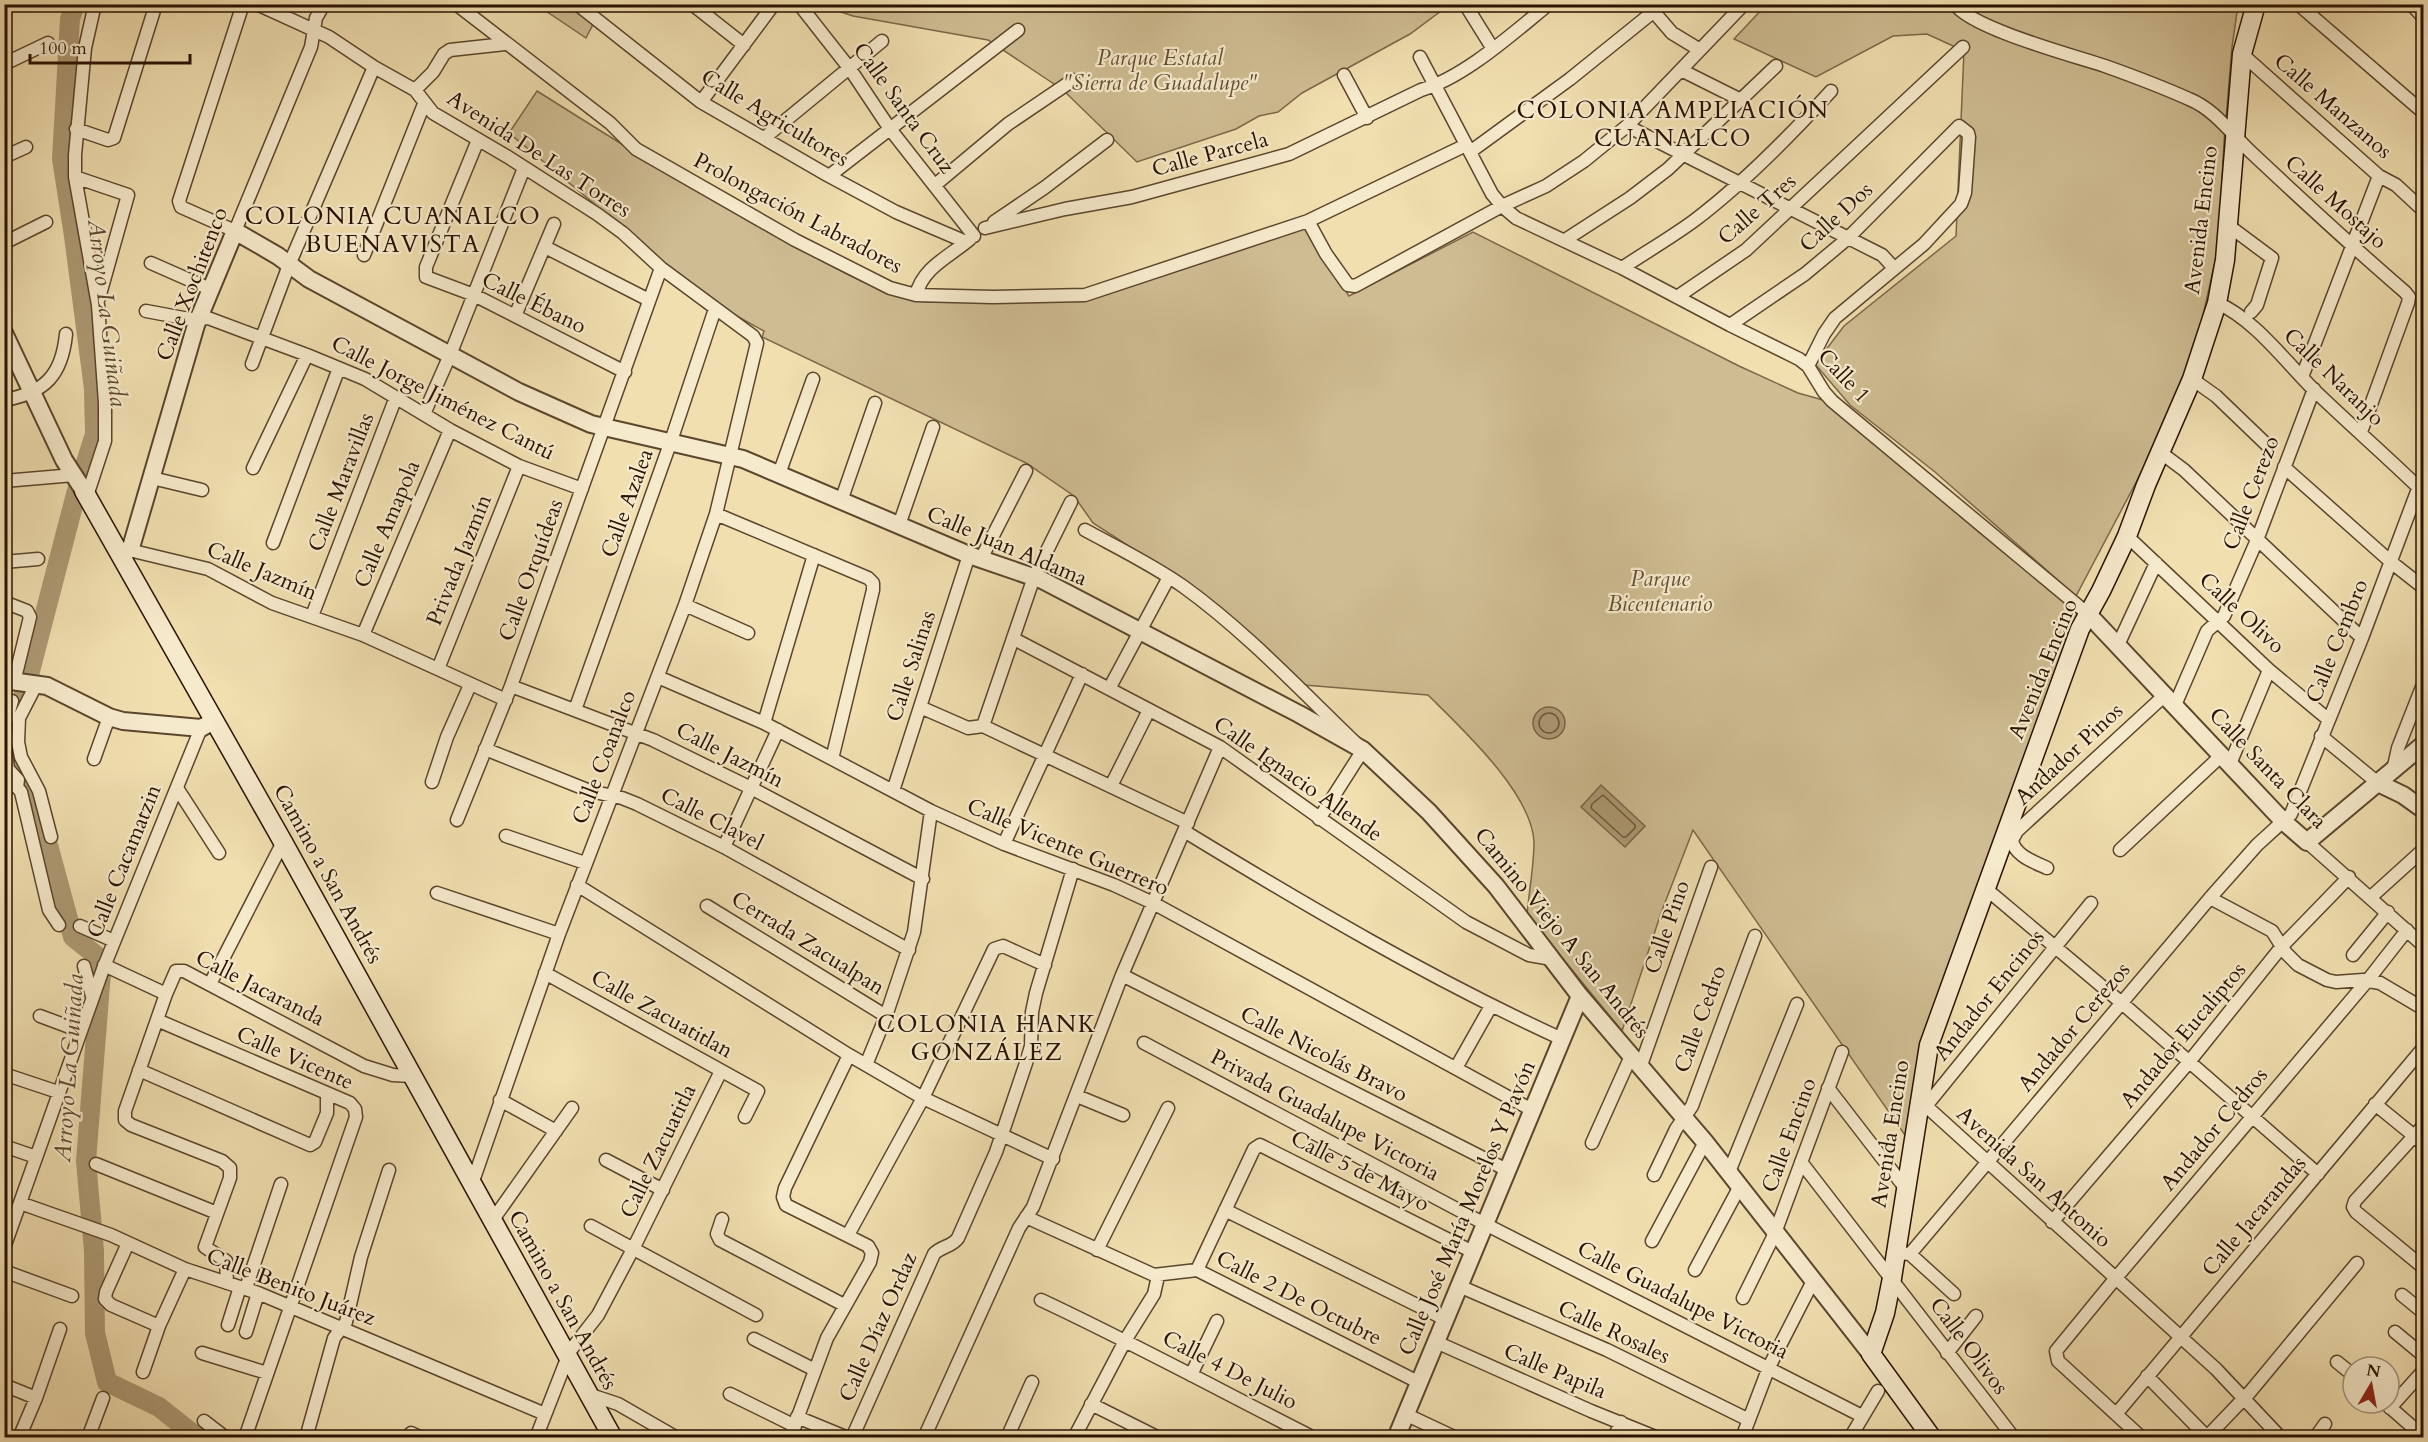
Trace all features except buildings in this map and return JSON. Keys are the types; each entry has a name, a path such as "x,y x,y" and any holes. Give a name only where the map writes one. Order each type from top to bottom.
{"main road":[{"name":"Avenida Encino","path":"1870,1354 1885,1313 1892,1278 1903,1253 1906,1189 1922,1103 1929,1045 1985,888 2008,837 2080,629 2127,536 2192,379 2217,303 2226,260 2242,54 2256,4"},
{"name":"Camino a San Andrés","path":"80,485 125,553 208,724 283,842 567,1358 613,1437"},
{"name":"Camino Viejo A San Andrés","path":"1870,1354 1932,1437"}],"street":[{"path":"4,481 80,485 105,435 98,304 75,177 76,129 85,48 95,4"},
{"path":"76,129 108,140 114,138 156,4"},
{"path":"235,231 181,207 179,201 243,4"},
{"name":"Avenida De Las Torres","path":"257,4 314,29 415,90 433,113 597,214 623,233 661,268 756,340"},
{"name":"Prolongación Labradores","path":"456,4 610,123 636,149 795,240 890,288 916,295 993,297 1085,295 1308,221 1468,149 1570,79 1650,8"},
{"name":"Calle Agricultores","path":"577,4 701,102 829,177 896,212 970,239"},
{"path":"692,4 744,45"},
{"path":"701,102 774,4"},
{"name":"Calle Santa Cruz","path":"799,4 850,69 890,129 935,185 970,239"},
{"path":"1465,4 1493,49"},
{"name":"Calle Parcela","path":"985,228 1065,209 1132,197 1290,154 1435,85 1493,49 1549,4"},
{"path":"1308,221 1326,254 1351,286 1502,206 1546,186 1584,161 1627,126 1683,71 1744,4"},
{"name":"Calle Mostajo","path":"1955,4 1961,12 1970,17 2025,40 2107,67 2190,99 2216,116 2235,138 2409,297 2361,432"},
{"path":"2298,4 2424,113"},
{"path":"2411,4 2423,17"},
{"name":"Calle Xochitenco","path":"125,553 152,478 199,318 311,47 321,5"},
{"path":"1650,8 1672,33 1700,50"},
{"path":"829,177 1018,30"},
{"path":"764,138 882,41"},
{"path":"4,64 48,43"},
{"path":"415,90 433,72 444,54 450,50 505,44"},
{"name":"Calle Tres","path":"1677,297 1746,250 1963,47"},
{"name":"Calle Manzanos","path":"2242,54 2379,176 2396,185 2424,211"},
{"path":"1420,57 1492,195 1502,206"},
{"path":"1565,240 1630,198 1683,155 1776,66"},
{"path":"252,364 290,265 374,67"},
{"path":"1683,71 1741,100"},
{"path":"1344,75 1367,118"},
{"path":"935,185 1008,124 1073,80"},
{"path":"1622,268 1694,220 1738,184 1788,138 1831,91"},
{"path":"364,255 424,104"},
{"path":"1627,126 1882,255 1894,268 1835,318 1808,366"},
{"name":"Calle Dos","path":"1730,325 1805,274 1847,239 1959,126 1968,133 1969,137 1964,199 1954,213 1924,244 1894,268"},
{"name":"Calle Ébano","path":"478,140 424,274 429,279 474,295 625,372"},
{"path":"916,295 925,274 1107,141"},
{"path":"4,157 26,147"},
{"path":"424,414 450,355 524,168"},
{"path":"2302,377 2379,176"},
{"path":"75,177 128,195 98,304"},
{"name":"Calle 1","path":"1502,206 1516,218 1622,268 1799,359 1808,366 1832,401 2088,614"},
{"path":"4,243 46,222"},
{"path":"515,316 554,224"},
{"path":"2229,226 2272,258 2257,305 2252,312"},
{"name":"Calle Jorge Jiménez Cantú","path":"235,231 309,279 450,355 559,411 605,428"},
{"path":"545,247 649,300"},
{"path":"151,263 210,289"},
{"name":"Calle Orquídeas","path":"457,820 506,700 661,268"},
{"name":"Calle Naranjo","path":"2217,303 2240,316 2418,487"},
{"name":"Calle Azalea","path":"574,710 671,441 715,309"},
{"name":"Calle Jorge Jiménez Cantú","path":"146,311 189,319 208,318 308,355 365,379 450,430 519,466 582,489"},
{"name":"Camino a San Andrés","path":"4,333 59,450 80,485"},
{"path":"4,400 32,392 48,380 62,362 66,334"},
{"name":"Calle Coanalco","path":"472,1184 559,934 637,734 716,514 757,346 756,340"},
{"path":"253,468 308,355"},
{"path":"273,543 339,368"},
{"path":"779,474 813,379"},
{"path":"2192,379 2216,396 2267,445"},
{"name":"Calle Cerezo","path":"2170,700 2207,631 2224,616 2257,540 2314,389"},
{"name":"Calle Maravillas","path":"312,616 396,397"},
{"path":"841,501 875,403"},
{"path":"899,525 933,427"},
{"name":"Calle Juan Aldama","path":"605,428 730,455 975,557 1034,577 1363,750"},
{"name":"Calle Amapola","path":"363,635 450,430"},
{"path":"2160,452 2184,470 2362,638"},
{"name":"Privada Jazmín","path":"438,669 519,466"},
{"path":"2284,467 2391,562 2424,588"},
{"name":"Calle Salinas","path":"893,791 920,707 975,557 1026,471"},
{"name":"Calle Cembro","path":"2284,822 2291,814 2362,638 2424,473"},
{"path":"152,478 202,490"},
{"path":"983,726 1034,577 1071,502"},
{"path":"716,514 868,578 873,583 832,759"},
{"name":"Camino Viejo A San Andrés","path":"1085,530 1169,577 1235,627 1463,848 1635,1062 1705,1142 1870,1354"},
{"name":"Calle Olivo","path":"2127,536 2269,670 2329,720"},
{"name":"Calle Jazmín","path":"125,553 208,569 272,603 363,635 427,662 470,685 506,700"},
{"path":"764,723 814,555"},
{"path":"4,562 38,559"},
{"path":"2118,645 2156,563"},
{"path":"1109,689 1169,577"},
{"path":"4,602 27,611 30,617 17,723 18,778 49,910 59,926"},
{"path":"685,604 748,633"},
{"name":"Calle Santa Clara","path":"2088,614 2284,822 2424,946"},
{"name":"Calle Ignacio Allende","path":"1014,639 1220,747 1466,922 1529,955 1552,959"},
{"path":"2120,850 2226,760 2269,670"},
{"path":"1004,844 1082,674"},
{"name":"Calle Vicente Guerrero","path":"658,677 764,723 931,811 1004,844 1114,885 1153,903 1532,1110"},
{"path":"21,682 56,689 109,717 132,723 208,724"},
{"path":"2393,771 2398,748 2424,682"},
{"path":"432,782 447,737 470,685"},
{"name":"Calle Jazmín","path":"511,686 637,734 751,788 923,879"},
{"name":"Andador Pinos","path":"2008,837 2170,700"},
{"path":"4,730 12,701"},
{"path":"920,707 968,728 983,726 1111,786 1186,827 1309,907 1491,1006 1562,1040"},
{"path":"1111,786 1149,710"},
{"path":"94,759 109,717"},
{"name":"Calle Cacamatzin","path":"4,1248 103,967 177,788 208,724"},
{"path":"724,847 778,730"},
{"path":"2321,736 2379,783 2403,795 2424,810"},
{"path":"4,739 8,769 39,791 51,837"},
{"path":"2307,842 2424,744"},
{"path":"924,1437 1019,1228 1033,1207 1122,975 1220,747"},
{"name":"Calle Clavel","path":"485,749 590,791 637,804 724,847 909,950"},
{"path":"1319,819 1363,750"},
{"path":"177,788 219,853"},
{"path":"866,1065 909,950 918,915 931,811"},
{"name":"Andador Cerezos","path":"1903,1253 1987,1162 2123,1004 2210,898 2268,834 2284,822"},
{"path":"506,836 585,863"},
{"path":"2008,837 2013,848 2018,852 2047,868"},
{"path":"210,984 283,842"},
{"path":"2371,897 2424,849"},
{"name":"Calle Pino","path":"1592,1143 1635,1062 1711,867"},
{"name":"Calle Díaz Ordaz","path":"850,1437 934,1254 953,1244 958,1238 1001,1136 1028,1055 1032,1012 1072,869"},
{"name":"Andador Eucaliptos","path":"2052,1222 2189,1062 2283,945 2349,878"},
{"path":"577,885 849,1055 923,1098 1053,1159"},
{"path":"1985,888 2123,1004 2318,1174"},
{"path":"437,894 559,934"},
{"path":"2210,898 2272,931 2286,953 2298,965 2327,980 2345,983 2368,980 2390,987 2424,1009"},
{"name":"Andador Encinos","path":"1922,1103 2091,903"},
{"name":"Cerrada Zacualpan","path":"707,906 886,1016"},
{"path":"2353,955 2388,912"},
{"path":"80,926 114,941"},
{"name":"Andador Cedros","path":"2117,1413 2058,1361 2055,1356 2058,1348 2368,980 2407,930"},
{"name":"Calle Cedro","path":"1654,1175 1692,1106 1755,936"},
{"path":"848,1235 923,1098 994,949 1003,946 1045,965"},
{"path":"84,966 93,995"},
{"path":"103,967 166,994 125,1111 125,1120 131,1125 222,1161 230,1168 230,1178 205,1246 226,1261 227,1283"},
{"name":"Calle Jacaranda","path":"166,994 178,970 210,984 364,1066 393,1075 412,1076"},
{"name":"Calle Zacuatitlan","path":"545,974 758,1091 745,1117"},
{"name":"Calle Nicolás Bravo","path":"1122,975 1507,1170"},
{"name":"Calle José María Morelos Y Pavón","path":"1396,1437 1581,996"},
{"path":"1729,1172 1797,1004"},
{"path":"1456,1068 1491,1006"},
{"path":"40,1016 80,1031"},
{"name":"Calle Vicente","path":"158,1020 353,1105 356,1117 290,1306"},
{"name":"Privada Guadalupe Victoria","path":"1144,1043 1485,1224"},
{"name":"Calle Jacarandas","path":"2117,1413 2424,1047"},
{"name":"Calle Encino","path":"1743,1298 1775,1233 1842,1052"},
{"path":"794,1427 815,1370 844,1305 870,1262 872,1254 868,1246 786,1205 783,1197 785,1188 849,1055"},
{"path":"139,1071 310,1145 315,1142 327,1113 327,1094"},
{"name":"Calle Zacuatitla","path":"633,1249 721,1071"},
{"path":"4,1074 58,1092"},
{"path":"1828,1088 1906,1189"},
{"path":"1077,1096 1123,1115"},
{"path":"500,1100 556,1131"},
{"name":"Avenida San Antonio","path":"1922,1103 2180,1336 2244,1398"},
{"path":"2375,1104 2424,1144"},
{"path":"492,1221 572,1108"},
{"path":"1097,1250 1168,1108"},
{"path":"2424,1125 2353,1207 2356,1212 2424,1268"},
{"path":"1652,1241 1705,1142"},
{"name":"Calle 5 de Mayo","path":"1225,1210 1254,1149 1260,1145 1473,1252"},
{"path":"4,1146 36,1157"},
{"path":"606,1160 663,1190"},
{"name":"Calle Olivos","path":"1801,1162 2014,1437"},
{"path":"96,1164 216,1213"},
{"path":"306,1437 334,1338 346,1322 361,1257 389,1170"},
{"path":"228,1325 281,1184"},
{"path":"1695,1269 1740,1186"},
{"name":"Calle Benito Juárez","path":"20,1203 102,1232 185,1269 258,1293 545,1414"},
{"path":"1197,1270 1225,1210 1445,1319"},
{"path":"1026,1217 1158,1276 1154,1294 1126,1339 1074,1437"},
{"path":"722,1219 717,1234 720,1240 844,1305"},
{"name":"Calle Guadalupe Victoria","path":"1485,1224 1862,1416"},
{"path":"591,1226 756,1315"},
{"path":"128,1243 105,1299 111,1305 159,1326"},
{"path":"536,1437 573,1346 598,1315 633,1249"},
{"path":"1903,1253 1954,1294"},
{"path":"2147,1376 2207,1437 2244,1398 2357,1263"},
{"path":"143,1372 159,1326 185,1269"},
{"name":"Calle 2 De Octubre","path":"1158,1276 1197,1270 1418,1382"},
{"path":"4,1271 72,1296"},
{"path":"1745,1437 1769,1367 1813,1281"},
{"name":"Calle Rosales","path":"1460,1286 1607,1350 1749,1420"},
{"path":"246,1332 258,1293"},
{"path":"2402,1295 2424,1313"},
{"name":"Calle 4 De Julio","path":"1041,1300 1126,1339 1191,1375 1314,1437"},
{"path":"245,1437 290,1306"},
{"path":"1947,1353 1976,1316"},
{"path":"1191,1375 1217,1321"},
{"path":"19,1437 36,1398 60,1329"},
{"path":"2395,1332 2424,1356"},
{"path":"754,1339 815,1370"},
{"name":"Calle Papila","path":"1436,1342 1591,1411 1658,1437"},
{"path":"202,1353 267,1373"},
{"path":"2337,1362 2341,1365"},
{"path":"2401,1393 2424,1370"},
{"path":"1007,1437 1032,1382"},
{"path":"4,1385 36,1398"},
{"path":"1850,1437 1878,1391"},
{"path":"588,1394 618,1404 677,1437"},
{"path":"730,1394 794,1427 850,1437"},
{"path":"88,1437 104,1398"},
{"path":"2244,1398 2281,1437"},
{"path":"1090,1404 1159,1437"},
{"path":"2117,1413 2142,1437"},
{"path":"1405,1414 1456,1437"},
{"path":"2398,1415 2424,1437"},
{"path":"204,1421 226,1437"},
{"path":"1614,1437 1621,1422"},
{"path":"2315,1437 2325,1424"}],"green space":[{"path":"537,5 603,5 586,38"},
{"name":"Parque Estatal \"Sierra de Guadalupe\"","path":"820,5 1449,5 1410,34 1302,93 1278,112 1259,116 1236,129 1137,162 1063,90 988,40 853,16"},
{"path":"1766,5 2238,5 2224,142 2219,243 2188,384 2076,596 1935,472 1850,405 1815,364 1844,326 1956,236 1964,51 1927,34 1893,36 1816,77 1734,39"},
{"name":"Parque Bicentenario","path":"537,91 690,186 784,240 852,277 906,298 925,302 1083,301 1304,228 1349,296 1473,232 1739,366 1798,393 1830,402 1975,529 2079,614 1941,993 1919,1047 1909,1141 1693,830 1661,913 1622,1031 1527,915 1534,842 1530,823 1521,803 1493,762 1428,695 1304,685 1182,580 1093,523 1074,496 1026,463 762,337 764,331 717,305 664,265 509,133"}],"water":[{"path":"1549,707 1560,712 1565,723 1560,734 1549,739 1538,734 1533,723 1538,712"},
{"path":"1601,785 1645,826 1625,847 1581,807"}],"waterway":[{"name":"Arroyo La Guiñada","path":"75,4 70,19 62,159 94,389 95,434 76,494 23,698 10,732 16,768 35,797 73,937 102,960 86,1161 94,1251 95,1333 107,1382 159,1407 198,1438"}],"district":[{"name":"COLONIA AMPLIACIÓN CUANALCO","path":"1673,124"},
{"name":"COLONIA CUANALCO BUENAVISTA","path":"393,230"},
{"name":"COLONIA HANK GONZÁLEZ","path":"987,1038"}]}
